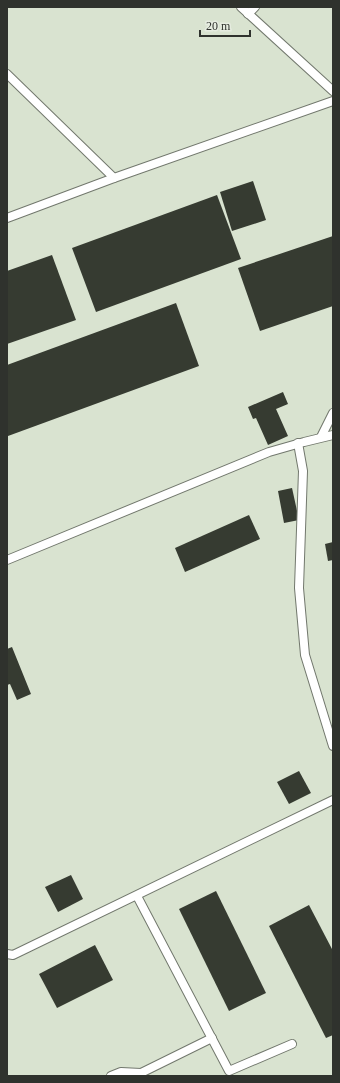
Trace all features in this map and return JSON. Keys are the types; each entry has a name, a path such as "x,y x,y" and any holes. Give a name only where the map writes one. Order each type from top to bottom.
{"lane":[{"path":"241,7 333,91"},
{"path":"248,14 256,7"},
{"path":"7,74 114,178"},
{"path":"7,218 114,178 333,101"},
{"path":"322,438 333,413"},
{"path":"7,560 269,452 298,443 333,435"},
{"path":"298,443 303,471 299,588 305,655 333,746"},
{"path":"7,954 13,955 333,800"},
{"path":"137,896 229,1071 292,1044"},
{"path":"111,1076 121,1072 141,1073 212,1038"}],"shaded area":[{"path":"7,7 333,7 333,1076 7,1076"}],"building":[{"path":"253,181 266,220 232,231 220,192"},
{"path":"217,195 241,259 96,312 72,248"},
{"path":"333,236 333,306 260,331 238,268"},
{"path":"52,255 76,320 7,344 7,271"},
{"path":"176,303 199,366 8,436 7,365"},
{"path":"283,392 288,404 276,409 288,436 268,445 256,418 253,419 248,407"},
{"path":"292,488 299,520 284,523 278,491"},
{"path":"249,515 260,539 185,572 175,548"},
{"path":"333,542 333,560 328,561 325,544"},
{"path":"12,647 31,694 17,700 10,684 7,685 7,649"},
{"path":"299,771 311,793 289,804 277,782"},
{"path":"71,875 83,899 58,912 45,887"},
{"path":"216,891 266,993 229,1011 179,909"},
{"path":"309,905 333,951 333,1035 326,1038 269,926"},
{"path":"95,945 113,980 57,1008 39,974"}]}
